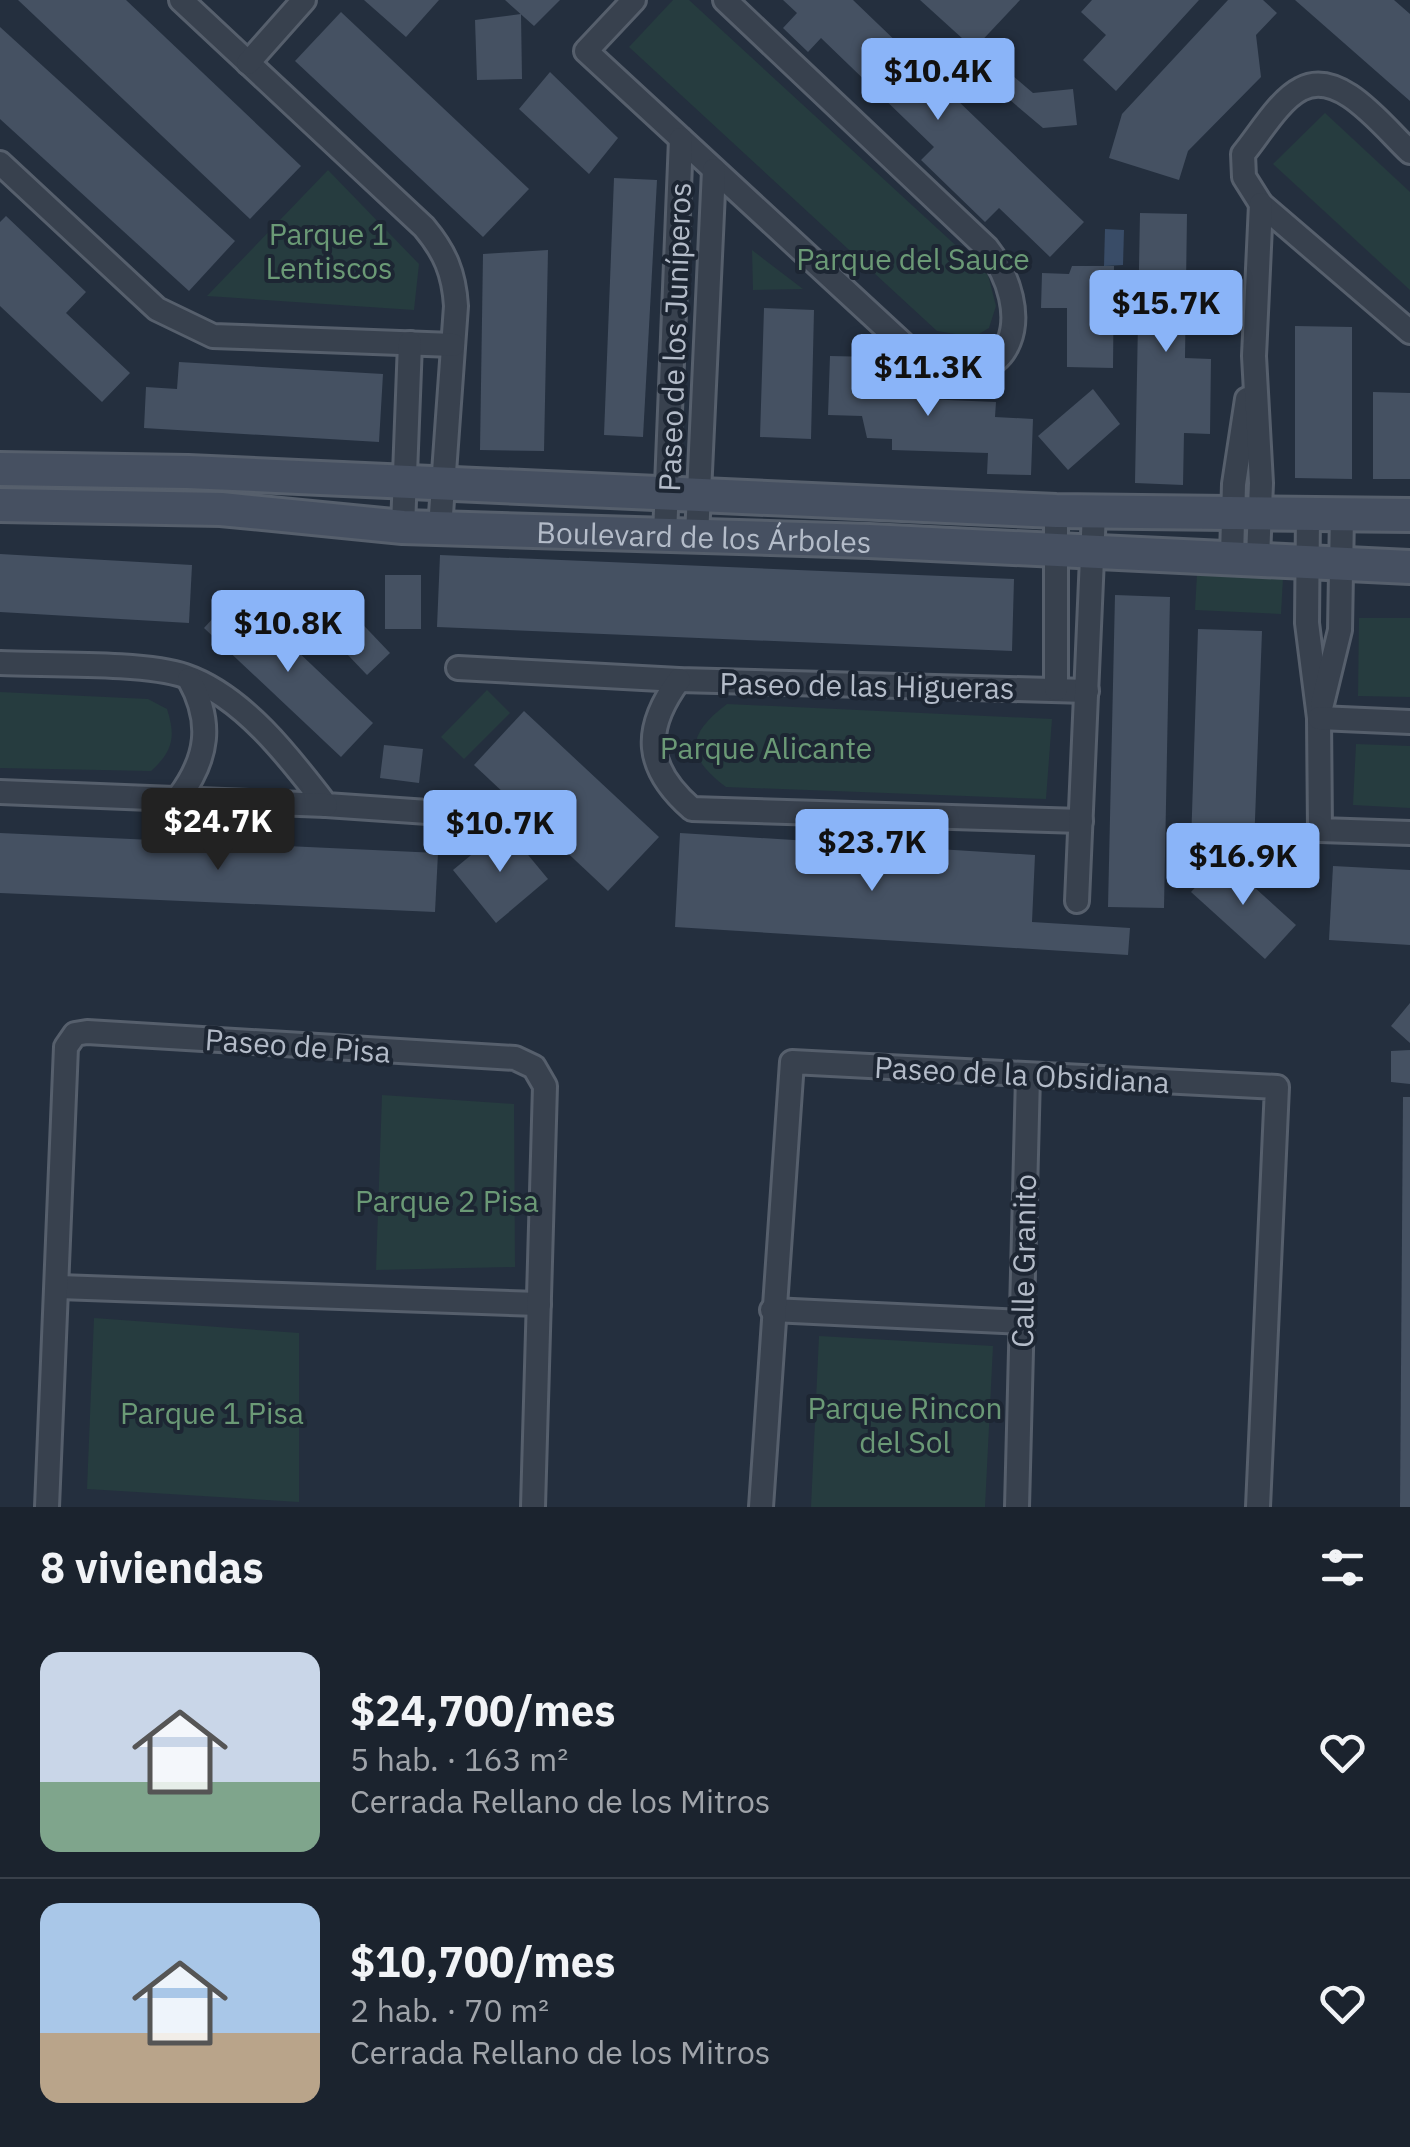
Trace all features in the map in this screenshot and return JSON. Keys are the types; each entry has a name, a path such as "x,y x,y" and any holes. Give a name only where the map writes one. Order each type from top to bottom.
{"main road":[{"name":"Boulevard de los Árboles","path":"0,469 188,472 1056,511 1410,515"},
{"name":"Boulevard de los Árboles","path":"0,505 221,509 403,527 1245,557 1410,567"}],"street":[{"path":"181,0 444,251 454,280 440,528"},
{"path":"248,63 304,0"},
{"name":"Paseo de los Juníperos","path":"634,0 586,51 926,365 950,373 974,370 994,360 1007,345 1016,323 1015,297 1006,273 988,248 725,0"},
{"path":"1410,152 1344,92 1324,83 1300,89 1243,154 1244,178 1261,204 1410,332"},
{"name":"Paseo de los Juníperos","path":"681,140 681,535"},
{"path":"0,163 157,309 186,326 213,336 453,345"},
{"name":"Paseo de los Juníperos","path":"681,535 714,170"},
{"path":"1245,557 1261,204"},
{"path":"403,527 410,344"},
{"name":"Paseo de las Higueras","path":"1056,511 1056,690"},
{"path":"1077,900 1094,512"},
{"path":"1308,514 1308,623 1319,718 1320,830 1410,832"},
{"path":"1319,718 1340,630 1342,514"},
{"path":"0,663 187,676 252,722 288,756 326,805"},
{"name":"Paseo de las Higueras","path":"458,668 679,680 1087,691"},
{"path":"179,797 195,776 205,751 203,712 187,676"},
{"name":"Paseo de las Higueras","path":"679,680 662,704 653,733 656,763 670,790 692,809 1081,821"},
{"path":"1319,718 1410,722"},
{"path":"0,792 179,797 486,816"},
{"name":"Paseo de Pisa","path":"48,1507 66,1047 75,1034 87,1032 515,1058 534,1067 545,1086 534,1507"},
{"name":"Paseo de la Obsidiana","path":"761,1507 792,1062 1277,1087 1258,1507"},
{"name":"Calle Granito","path":"1017,1507 1028,1076"},
{"path":"59,1287 539,1304"},
{"path":"772,1310 1022,1322"}],"green space":[{"name":"Parque del Sauce","path":"673,0 689,0 988,275 996,306 989,328 974,337 937,331 629,47"},
{"path":"1325,113 1410,192 1410,290 1273,164"},
{"name":"Parque 1 Lentiscos","path":"328,170 419,264 414,310 207,296"},
{"path":"752,250 803,289 753,290"},
{"path":"1197,574 1283,578 1281,614 1195,610"},
{"path":"1359,618 1410,618 1410,697 1358,696"},
{"path":"487,690 510,713 464,759 441,737"},
{"path":"0,692 148,699 167,709 171,743 151,771 0,768"},
{"name":"Parque Alicante","path":"727,704 1052,719 1046,799 726,787 703,765 696,746 704,726"},
{"path":"1356,744 1410,746 1410,808 1353,805"},
{"name":"Parque 2 Pisa","path":"382,1095 514,1104 515,1267 376,1270"},
{"name":"Parque 1 Pisa","path":"94,1318 299,1333 299,1502 87,1489"},
{"name":"Parque Rincon del Sol","path":"819,1336 993,1346 985,1507 811,1507"}],"water":[{"path":"1105,229 1124,230 1123,265 1104,266"}],"building":[{"path":"18,0 126,0 301,166 250,219"},
{"path":"364,0 439,0 406,37"},
{"path":"505,0 560,0 534,26"},
{"path":"783,0 853,0 1084,222 1050,257 999,208 985,222 921,160 934,147 821,38 808,52 783,28 797,13"},
{"path":"920,0 1020,0 974,49"},
{"path":"1092,0 1199,0 1116,91 1083,60 1106,35 1081,12"},
{"path":"1228,0 1263,0 1277,13 1256,35 1261,77 1188,151 1179,180 1109,158 1122,114"},
{"path":"1295,0 1394,0 1410,14 1410,101"},
{"path":"341,12 529,189 483,237 295,61"},
{"path":"521,14 522,79 477,80 475,20"},
{"path":"0,27 235,241 189,291 0,119"},
{"path":"1006,70 1033,93 1073,89 1077,125 1043,128 991,84"},
{"path":"550,72 618,138 589,174 519,109"},
{"path":"614,178 657,180 643,437 604,435"},
{"path":"1140,213 1187,214 1185,358 1211,359 1210,434 1184,433 1183,485 1135,483"},
{"path":"6,216 86,292 66,313 130,373 102,402 0,306 0,222"},
{"path":"548,250 544,451 480,450 483,254"},
{"path":"1072,266 1114,266 1113,368 1067,367 1067,308 1041,308 1042,273 1069,274"},
{"path":"764,308 814,310 811,439 760,437"},
{"path":"1295,326 1352,327 1352,479 1295,478"},
{"path":"830,356 875,357 874,383 901,384 901,398 996,402 995,417 1033,419 1031,475 987,474 988,453 892,450 892,439 867,438 862,416 828,415"},
{"path":"179,362 383,374 379,442 144,428 146,387 177,389"},
{"path":"1093,389 1120,424 1068,470 1038,436"},
{"path":"1373,392 1410,393 1410,479 1373,479"},
{"path":"0,554 192,565 189,623 0,612"},
{"path":"440,555 1014,579 1012,651 437,627"},
{"path":"385,575 421,575 421,629 385,629"},
{"path":"236,593 373,723 341,757 204,628"},
{"path":"1115,595 1170,597 1164,908 1108,907"},
{"path":"349,610 390,653 367,675 326,632"},
{"path":"1198,629 1262,631 1254,847 1191,844"},
{"path":"524,711 659,837 608,891 474,765"},
{"path":"384,745 423,749 419,783 380,778"},
{"path":"505,827 548,879 496,923 453,870"},
{"path":"0,833 438,853 435,912 0,893"},
{"path":"680,833 1035,855 1032,922 1130,928 1128,955 675,927"},
{"path":"1222,858 1296,925 1265,959 1191,892"},
{"path":"1333,866 1410,870 1410,945 1329,940"},
{"path":"1410,1003 1410,1043 1391,1026"},
{"path":"1410,1050 1410,1084 1391,1082 1391,1051"},
{"path":"1403,1097 1410,1097 1410,1507 1400,1507"}]}
